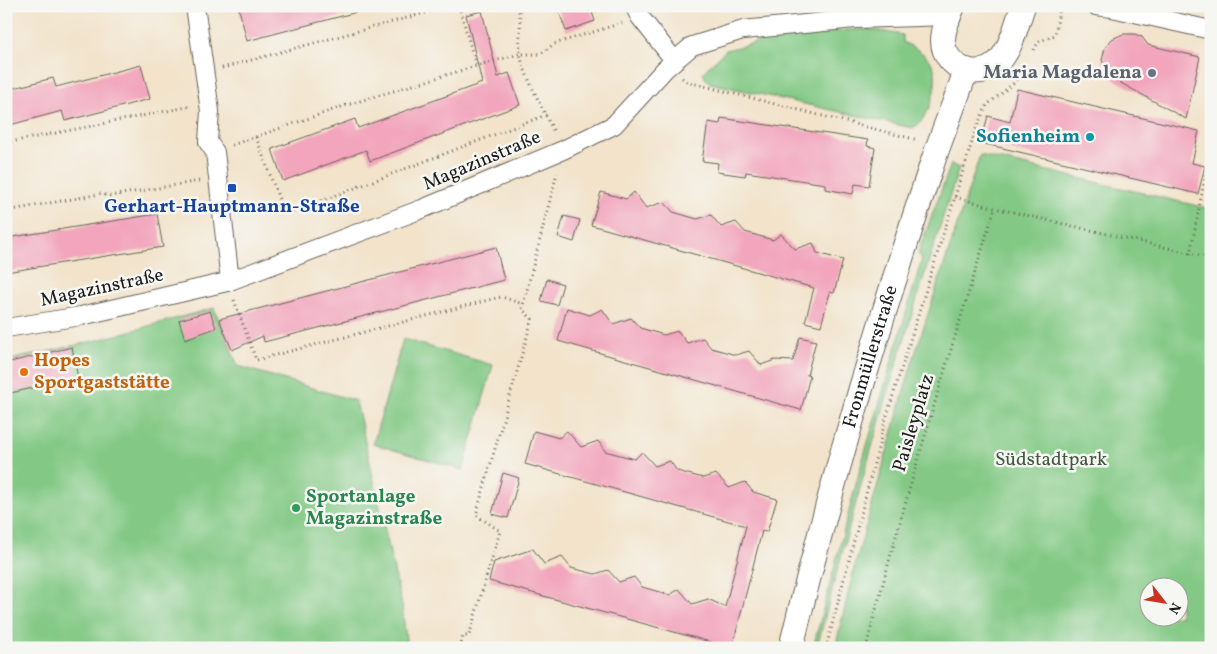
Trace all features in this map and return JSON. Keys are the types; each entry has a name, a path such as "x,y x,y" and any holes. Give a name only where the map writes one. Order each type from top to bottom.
{"main road":[{"path":"951,11 945,27 944,50 957,67 976,73 985,71 1001,59 1007,49 1023,6"},
{"name":"Fronmüllerstraße","path":"791,648 872,348 932,164 966,70"}],"street":[{"path":"194,6 209,102 208,142 215,152 228,282"},
{"path":"1096,6 1211,30"},
{"name":"Magazinstraße","path":"6,328 80,316 228,282 422,209 563,150 614,125 670,64 692,46 743,30 951,11"},
{"path":"637,12 670,64"}],"path":[{"path":"204,72 451,6"},
{"path":"459,6 476,66"},
{"path":"460,648 463,636 469,636 500,531 476,514 532,319 522,309 563,150 525,70 520,54 521,20 518,6"},
{"path":"1031,55 1038,42 1055,35 1060,6"},
{"path":"215,152 350,104 476,66 520,54 540,54 554,44 637,12"},
{"path":"826,648 886,418 977,126 987,105 1014,83 1023,72 1027,63"},
{"path":"670,64 688,82 921,140"},
{"path":"6,143 209,102"},
{"path":"256,137 283,210 288,214 546,115"},
{"path":"1190,254 1211,147"},
{"path":"6,211 100,194 110,196 218,177"},
{"path":"955,196 995,208 1211,258"},
{"name":"Paisleyplatz","path":"866,648 912,475 995,208"},
{"path":"228,282 256,360 496,298 523,304"}],"green space":[{"path":"868,29 903,35 903,42 924,54 933,66 935,81 932,101 923,119 912,128 710,83 705,78 703,72 726,50 770,39 814,32"},
{"name":"Südstadtpark","path":"980,155 1211,209 1211,648 835,648 855,565 912,363"},
{"path":"951,164 959,168 884,407 849,527 817,648 813,648 860,469 922,259 918,253"},
{"path":"214,308 238,366 356,401 402,606 407,648 6,648 6,361 94,341"},
{"path":"403,339 493,365 463,470 373,444"}],"building":[{"path":"248,6 356,6 357,12 247,41 239,9"},
{"path":"557,6 590,6 595,21 566,31"},
{"path":"482,11 498,77 509,73 520,105 370,161 366,150 283,181 272,149 355,119 358,128 482,83 466,15"},
{"name":"Maria Magdalena","path":"1123,34 1135,34 1142,37 1148,45 1200,57 1186,119 1110,77 1102,60 1105,48 1112,39"},
{"path":"141,65 150,99 65,121 62,111 6,126 6,90 53,78 56,87"},
{"name":"Sofienheim","path":"1017,89 1199,131 1192,163 1205,166 1198,194 981,143 988,116 1010,122"},
{"path":"721,118 868,140 867,146 875,148 869,186 855,184 853,194 825,189 825,184 746,172 745,176 717,172 718,163 702,161 708,122 720,124"},
{"path":"601,192 626,199 634,192 646,208 664,202 673,212 697,219 711,215 721,227 736,222 745,232 773,240 781,234 795,249 813,243 817,253 843,260 834,293 830,292 821,326 805,322 814,288 591,225"},
{"path":"157,214 163,247 6,272 6,238"},
{"path":"564,216 580,220 574,242 558,237"},
{"path":"496,247 504,280 264,342 263,336 232,350 219,319"},
{"path":"547,279 563,284 557,305 541,301"},
{"path":"567,308 590,315 602,309 613,324 631,318 640,328 664,335 678,331 687,343 703,338 711,348 736,355 749,351 761,365 775,360 793,361 800,337 816,341 807,375 810,376 801,410 558,341"},
{"path":"210,311 216,328 185,339 179,320"},
{"path":"72,347 78,378 6,394 6,363"},
{"path":"534,431 559,438 567,431 581,447 598,441 605,451 635,459 642,452 655,466 670,461 677,471 703,478 716,474 729,488 745,482 753,492 777,499 767,532 762,531 732,648 489,581 494,562 533,549 544,564 562,557 571,568 595,574 608,570 619,582 634,577 642,587 670,595 679,589 692,604 708,599 725,607 746,526 525,464"},
{"path":"503,473 519,478 508,518 492,514"}],"place":[{"name":"Maria Magdalena","path":"1152,73"},
{"name":"Sofienheim","path":"1090,137"},
{"name":"Gerhart-Hauptmann-Straße","path":"232,188"},
{"name":"Hopes Sportgaststätte","path":"24,372"},
{"name":"Sportanlage Magazinstraße","path":"296,508"}]}
